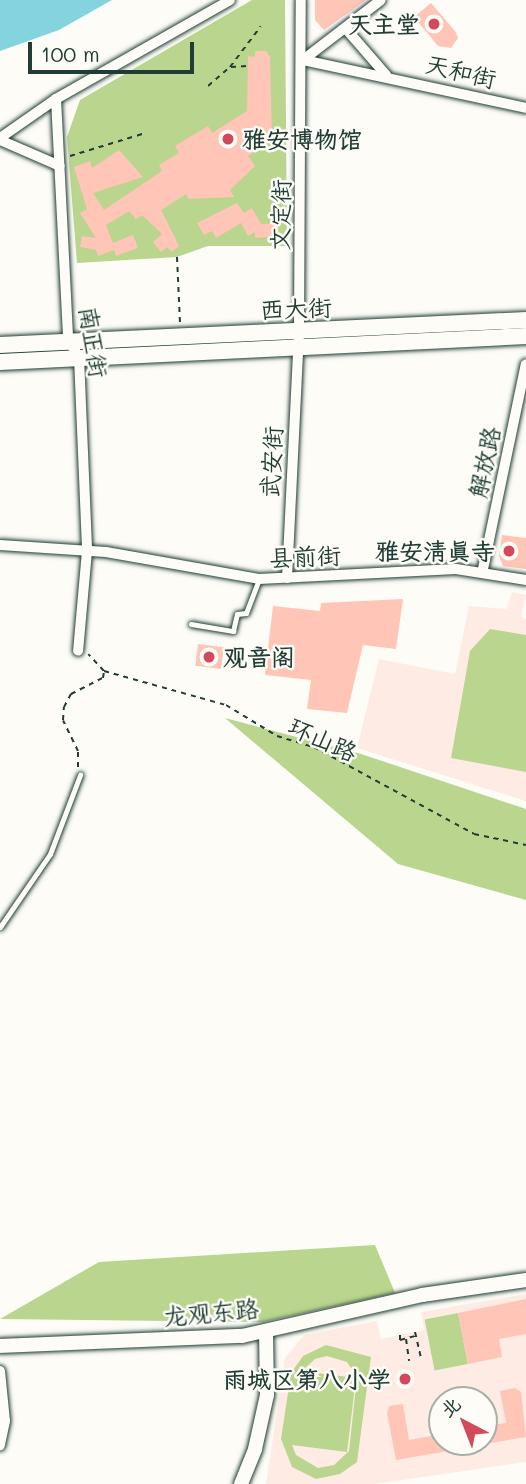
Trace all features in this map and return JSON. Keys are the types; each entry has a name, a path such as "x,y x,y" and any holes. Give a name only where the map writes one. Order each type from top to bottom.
{"main road":[{"name":"西大街","path":"0,362 526,320"},
{"name":"西大街","path":"0,345 180,334 298,339 526,336"}],"street":[{"path":"0,139 56,99 230,0"},
{"name":"文定街","path":"298,339 303,60 301,0"},
{"path":"303,60 346,30 381,0"},
{"path":"346,30 386,75"},
{"name":"天和街","path":"303,60 386,75 526,108"},
{"name":"南正街","path":"56,99 68,339 79,357 87,551 82,651"},
{"path":"0,139 60,166"},
{"name":"武安街","path":"287,578 298,339"},
{"name":"解放路","path":"482,569 526,364"},
{"name":"县前街","path":"0,545 87,551 258,579 482,569 526,580"},
{"path":"422,1295 433,1287 526,1270"},
{"path":"422,1295 526,1280"},
{"name":"龙观东路","path":"0,1346 242,1336 422,1295"},
{"path":"241,1484 255,1449 267,1395 266,1331"},
{"path":"0,1371 5,1421 0,1445"}],"lane":[{"path":"191,624 233,631 237,614 246,613 258,579"},
{"path":"0,927 50,854 80,775"}],"path":[{"path":"208,86 230,67 261,26"},
{"path":"230,67 247,66"},
{"path":"69,156 145,133"},
{"path":"177,257 180,334"},
{"path":"80,775 78,751 63,720 64,706 71,694 103,678 104,671 82,651"},
{"name":"环山路","path":"104,671 226,705 276,736 314,747 474,834 526,845"},
{"path":"400,1335 400,1340 416,1334 421,1358"},
{"path":"406,1339 409,1361"}],"shaded area":[{"path":"512,592 526,595 521,617 526,619 526,801 357,748 379,659 455,674 469,606 507,609"},
{"name":"雨城区第八小学","path":"526,1294 526,1462 375,1484 266,1484 285,1358 304,1335 377,1321 381,1339 424,1330 421,1312"}],"green space":[{"path":"252,0 285,0 287,246 208,246 177,257 77,263 67,137 80,100"},
{"path":"490,629 526,635 526,772 451,758 470,651"},
{"path":"225,718 361,754 526,809 526,900 398,864"},
{"path":"375,1245 395,1293 263,1322 0,1319 99,1262"},
{"path":"458,1313 468,1364 435,1371 425,1319"},
{"path":"326,1345 371,1357 357,1462 340,1474 316,1479 292,1467 281,1439 291,1373 303,1356","holes":["327,1356 347,1362 357,1377 349,1451 334,1465 318,1468 296,1455 292,1445 347,1452 356,1378 302,1371 315,1359"]}],"water":[{"path":"0,0 112,0 59,30 0,51"}],"building":[{"path":"315,0 366,0 324,30 315,20"},
{"name":"天主堂","path":"431,3 455,31 458,38 451,48 438,46 414,17"},
{"name":"雅安博物馆","path":"255,51 266,51 270,57 272,141 248,156 255,166 230,190 234,197 189,199 186,194 161,210 179,246 172,252 167,247 161,252 153,242 162,234 142,215 136,219 129,211 106,225 113,243 133,235 138,248 116,256 114,250 98,256 96,250 80,247 82,236 96,238 80,213 87,209 74,167 90,161 92,168 119,150 143,177 93,193 104,210 162,171 159,165 179,153 175,146 208,126 212,133 247,111 248,56 255,57"},
{"path":"237,203 244,213 252,208 261,224 278,223 279,236 255,238 255,232 248,236 241,223 216,238 212,231 204,235 197,223"},
{"name":"雅安清真寺","path":"502,535 526,538 526,569 503,566 499,556"},
{"path":"403,599 396,649 363,645 347,713 307,709 311,680 265,675 273,606 320,611 321,603"},
{"name":"观音阁","path":"198,644 224,647 221,669 195,666"},
{"path":"526,1299 526,1334 499,1339 502,1357 468,1364 458,1313"},
{"path":"515,1388 521,1392 526,1437 498,1442 498,1424 506,1423 500,1391"},
{"path":"403,1404 409,1440 428,1437 428,1454 396,1460 387,1413 389,1406"}],"place":[{"name":"天主堂","path":"434,24"},
{"name":"雅安博物馆","path":"228,139"},
{"name":"雅安清真寺","path":"509,551"},
{"name":"观音阁","path":"209,657"},
{"name":"雨城区第八小学","path":"405,1379"}]}
